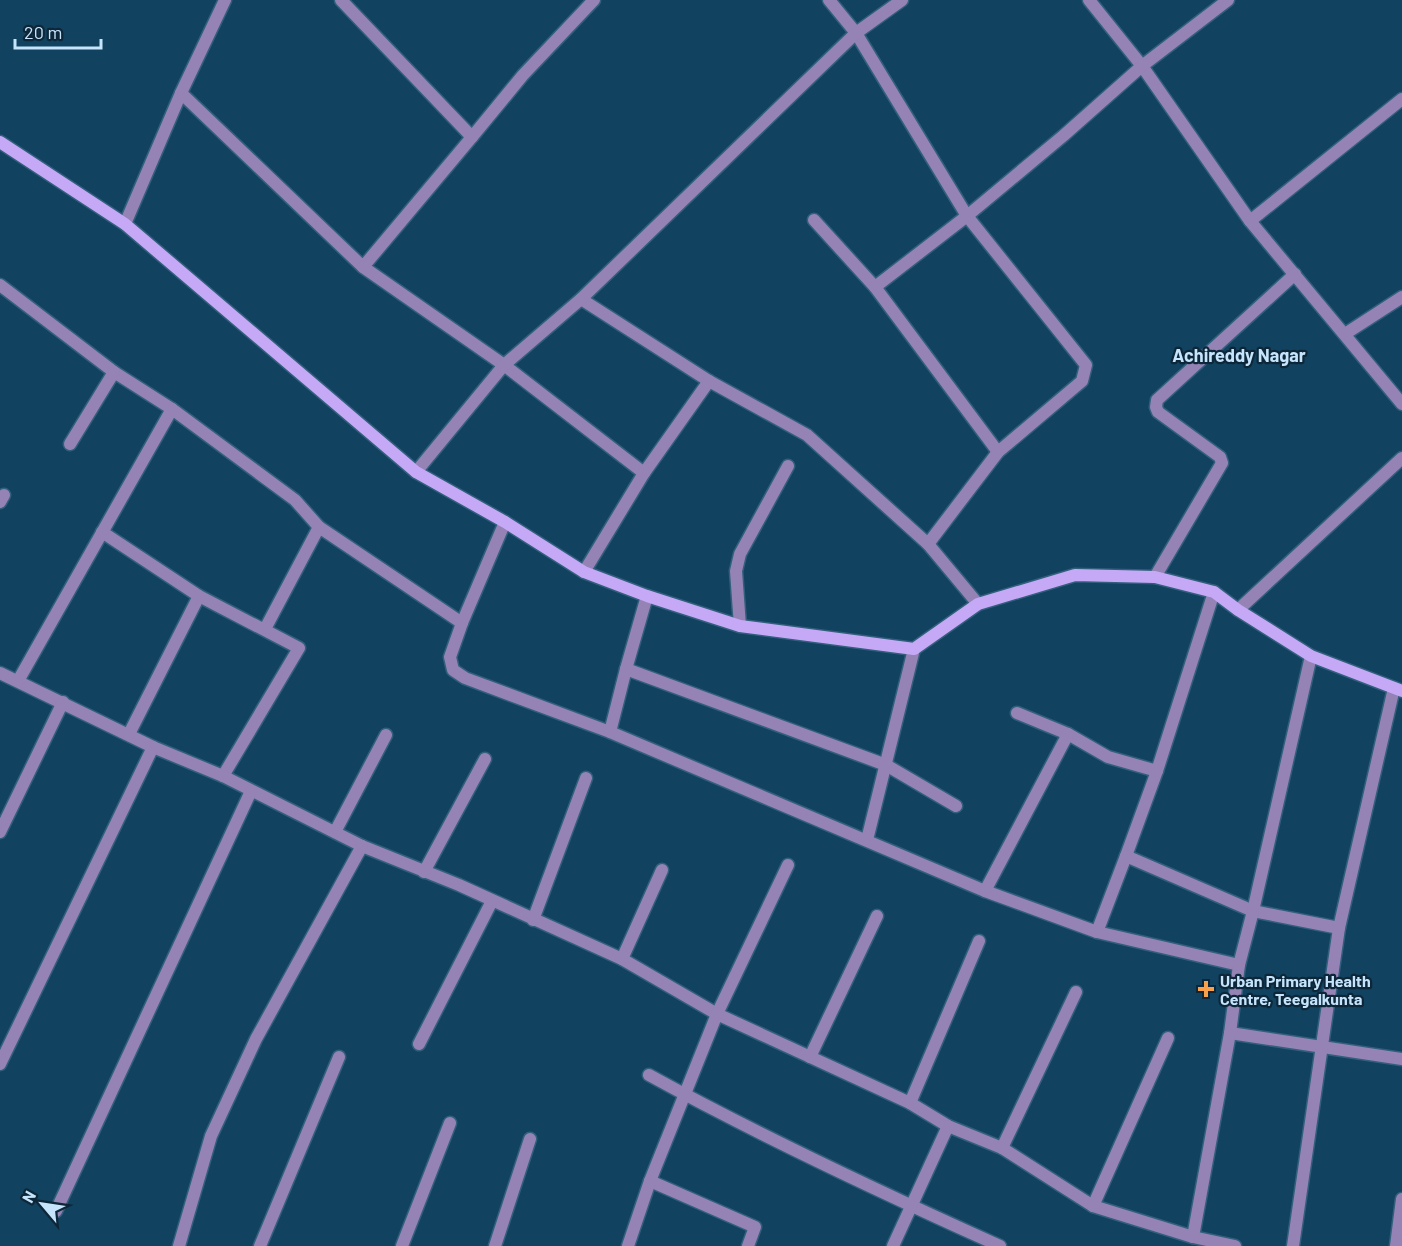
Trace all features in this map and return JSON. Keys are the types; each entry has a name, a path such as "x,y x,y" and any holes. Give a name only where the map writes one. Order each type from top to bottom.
{"street":[{"path":"125,224 181,93 225,0"},
{"path":"341,0 472,137"},
{"path":"363,267 523,75 594,0"},
{"path":"830,0 856,33 967,216 1086,365 1082,381 998,452 928,544"},
{"path":"416,472 504,365 581,299 856,33 902,0"},
{"path":"1089,0 1143,66 1250,221 1402,404"},
{"path":"875,286 967,216 1143,66 1228,0"},
{"path":"181,93 363,267 504,365 644,473"},
{"path":"1250,221 1402,99"},
{"path":"0,142 125,224 416,472 505,522 584,572 647,596 740,626 914,649"},
{"path":"814,220 875,286 998,452"},
{"path":"1155,577 1222,463 1220,456 1158,412 1157,400 1294,274"},
{"path":"0,285 114,372 172,409 295,500 319,527 462,623"},
{"path":"1345,334 1402,297"},
{"path":"581,299 709,381 807,435 928,544 978,604"},
{"path":"70,444 114,372"},
{"path":"584,572 644,473 709,381"},
{"path":"18,681 172,409"},
{"path":"1238,610 1402,458"},
{"path":"740,626 736,571 740,554 788,466"},
{"path":"505,522 450,657 453,670 465,678 610,732 985,891 1097,932 1239,965"},
{"path":"265,629 319,527"},
{"path":"102,532 199,596 299,648 223,776"},
{"path":"867,840 914,649 978,604 1075,574 1155,577 1214,592 1238,610 1311,656 1398,689 1339,928 1293,1246"},
{"path":"1097,932 1156,771 1214,592"},
{"path":"129,734 199,596"},
{"path":"610,732 647,596"},
{"path":"1193,1237 1230,1033 1239,965 1311,656"},
{"path":"626,669 886,765 956,806"},
{"path":"0,673 153,747 223,776 362,846 459,885 622,959 717,1014 910,1103 948,1126 1002,1148 1093,1206 1193,1237 1236,1246"},
{"path":"0,832 63,702"},
{"path":"1017,713 1068,734 1108,757 1156,771"},
{"path":"985,891 1068,734"},
{"path":"335,832 386,735"},
{"path":"0,1064 153,747"},
{"path":"424,872 485,759"},
{"path":"533,920 586,778"},
{"path":"56,1211 251,791"},
{"path":"178,1246 211,1136 256,1039 362,846"},
{"path":"1126,856 1253,911 1339,928"},
{"path":"628,1246 650,1182 717,1014 788,865"},
{"path":"622,959 662,870"},
{"path":"419,1044 492,901"},
{"path":"810,1057 877,916"},
{"path":"910,1103 980,941"},
{"path":"1002,1148 1076,992"},
{"path":"1230,1033 1402,1059"},
{"path":"1093,1206 1168,1038"},
{"path":"260,1246 339,1057"},
{"path":"649,1075 911,1206 1000,1246"},
{"path":"402,1246 450,1124"},
{"path":"892,1246 948,1126"},
{"path":"495,1246 530,1139"},
{"path":"650,1182 755,1227 748,1246"},
{"path":"1396,1246 1402,1199"}],"place":[{"name":"Urban Primary Health Centre, Teegalkunta","path":"1206,989"}],"district":[{"name":"Achireddy Nagar","path":"1239,355"}]}
